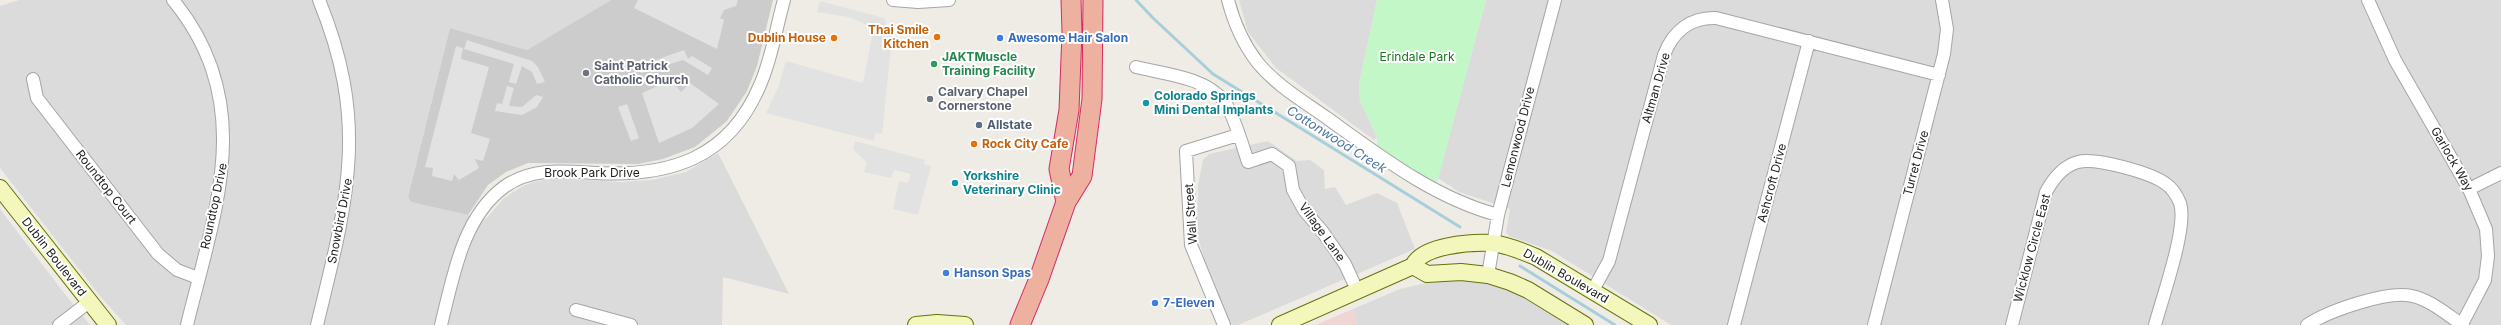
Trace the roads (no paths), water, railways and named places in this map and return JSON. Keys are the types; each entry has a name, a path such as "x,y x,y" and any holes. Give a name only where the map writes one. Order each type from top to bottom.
{"highway":[{"path":"1066,202 1059,169 1069,110 1072,32 1071,0"},
{"path":"1020,325 1039,279 1066,202 1082,176 1089,136 1094,63 1093,0"}],"main road":[{"name":"Dublin Boulevard","path":"0,188 108,325"},
{"name":"Dublin Boulevard","path":"1280,325 1412,266 1416,259 1428,252 1448,247 1492,243 1518,249 1536,257 1649,325"},
{"path":"1412,266 1427,274 1461,272 1488,275 1528,290 1585,325"},
{"path":"916,325 937,323 966,325"}],"street":[{"name":"Roundtop Drive","path":"173,0 195,31 208,56 217,85 223,115 225,143 222,175 187,325"},
{"name":"Snowbird Drive","path":"317,325 344,211 350,148 348,108 341,62 319,0"},
{"name":"Brook Park Drive","path":"441,325 457,260 466,239 478,218 504,188 516,180 545,171 618,174 656,172 694,158 727,134 746,112 760,84 784,0"},
{"path":"893,0 918,2 949,0"},
{"path":"1228,0 1239,33 1248,49 1273,79 1377,154 1435,190 1465,205 1498,215"},
{"name":"Lemonwood Drive","path":"1488,275 1492,243 1498,215 1555,0"},
{"name":"Turret Drive","path":"1874,325 1939,75 1947,29 1942,0"},
{"name":"Garlock Way","path":"2368,0 2395,60 2470,189 2486,229 2488,242 2488,267 2481,292 2462,325"},
{"name":"Altman Drive","path":"1593,290 1609,261 1664,55 1673,37 1691,22 1702,18 1716,18 1939,75"},
{"name":"Ashcroft Drive","path":"1734,325 1810,41"},
{"name":"Village Lane","path":"1136,67 1193,81 1217,94 1226,102 1248,162 1272,154 1289,166 1293,190 1304,210 1322,231 1345,264 1357,290"},
{"name":"Roundtop Court","path":"33,79 37,98 158,254 177,270 198,278"},
{"name":"Wall Street","path":"1224,325 1191,245 1186,151 1238,136"},
{"name":"Wicklow Circle East","path":"2012,325 2046,192 2052,182 2067,166 2085,161 2126,169 2156,178 2166,184 2174,192 2182,215 2155,325"},
{"path":"2470,189 2501,173"},
{"path":"2307,325 2317,319 2350,307 2389,295 2402,294 2423,299 2462,325"},
{"path":"58,325 89,302"},
{"path":"576,310 631,325"}],"waterway":[{"name":"Cottonwood Creek","path":"1136,0 1213,74 1460,227"},
{"name":"Cottonwood Creek","path":"1520,266 1615,325"}],"place":[{"name":"Thai Smile Kitchen","path":"937,37"},
{"name":"Dublin House","path":"834,38"},
{"name":"Awesome Hair Salon","path":"1000,38"},
{"name":"JAKTMuscle Training Facility","path":"934,64"},
{"name":"Saint Patrick Catholic Church","path":"586,73"},
{"name":"Calvary Chapel Cornerstone","path":"930,99"},
{"name":"Colorado Springs Mini Dental Implants","path":"1146,103"},
{"name":"Allstate","path":"979,125"},
{"name":"Rock City Cafe","path":"974,144"},
{"name":"Yorkshire Veterinary Clinic","path":"955,183"},
{"name":"Hanson Spas","path":"946,273"},
{"name":"7-Eleven","path":"1155,303"}],"park label":[{"name":"Erindale Park","path":"1417,57"}]}
